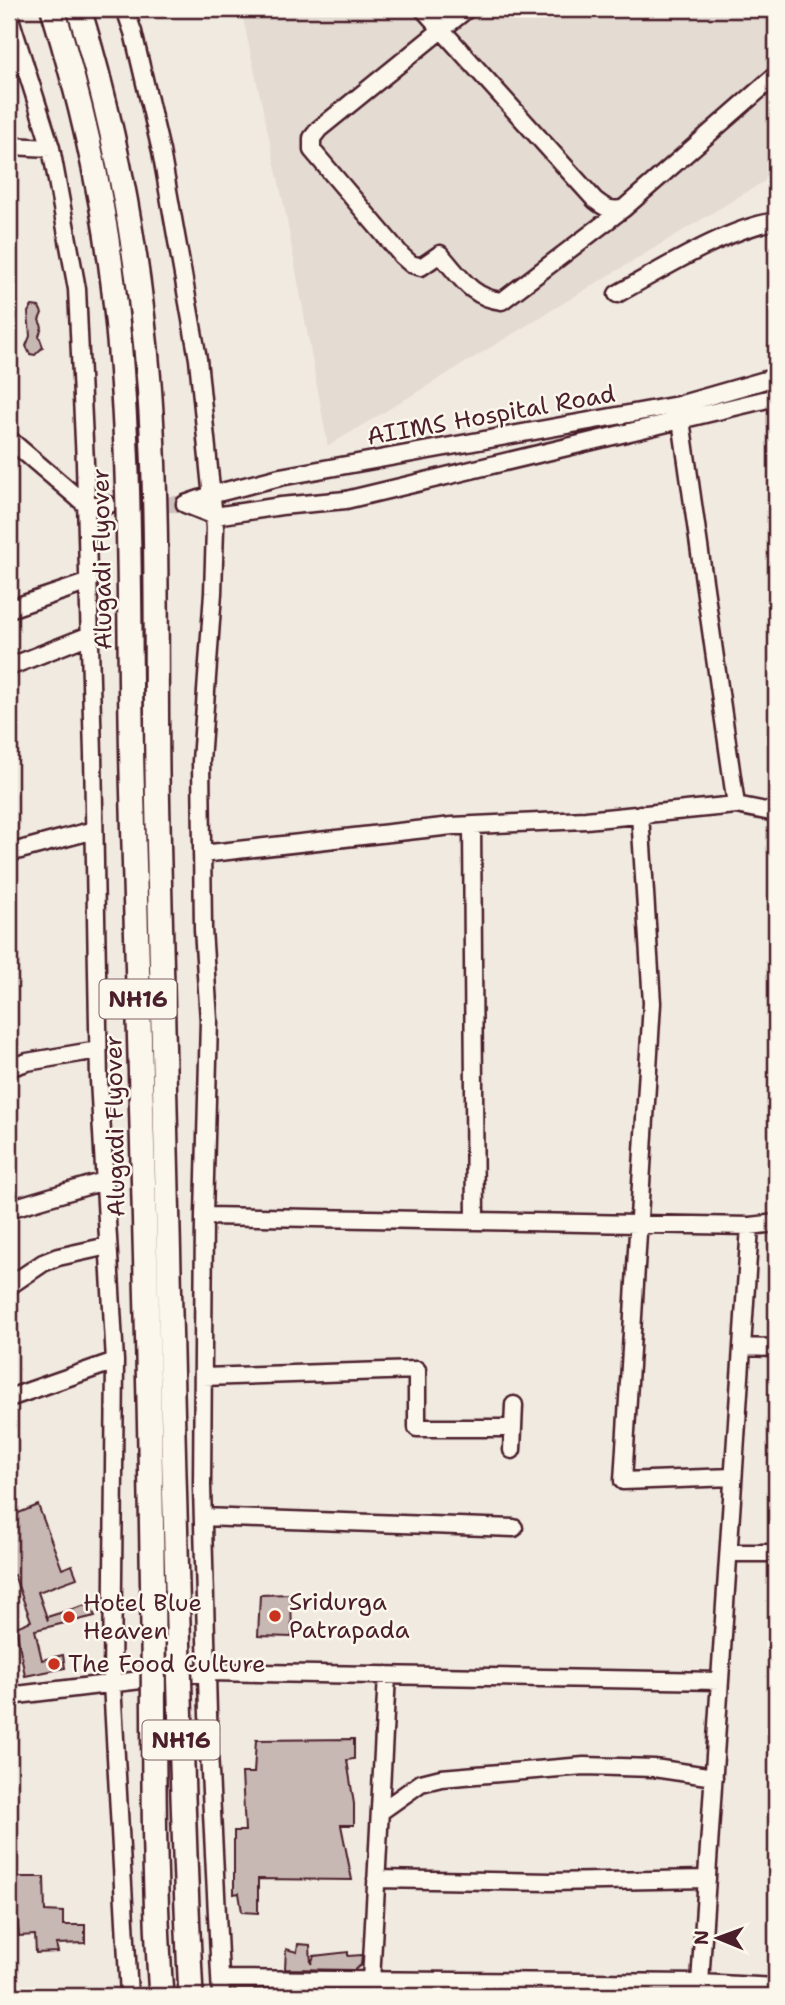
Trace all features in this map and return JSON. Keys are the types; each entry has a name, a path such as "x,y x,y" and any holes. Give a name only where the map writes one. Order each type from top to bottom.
{"highway":[{"name":"Alugadi Flyover","path":"53,9 69,63 96,179 113,280 129,500 131,746 152,1556 156,1914 161,1996"},
{"name":"Alugadi Flyover","path":"79,9 93,54 121,176 138,279 149,384 154,526 155,741 175,1514 191,1996"}],"street":[{"path":"125,9 133,32 161,151 198,359 214,494 214,593 201,761 203,929 209,1020 204,1216 203,1517 221,1996"},
{"path":"423,9 595,200 614,211 623,209"},
{"path":"467,9 312,138 312,150 411,264 421,267 440,254 479,296 502,302 623,209 776,75"},
{"path":"9,15 12,37 51,148 77,289 89,582 98,1050 115,1361 112,1683 129,1996"},
{"path":"9,146 51,148"},
{"path":"617,294 722,240 763,223 776,221"},
{"name":"AIIMS Hospital Road","path":"776,377 678,405 349,463 214,494 185,504 215,516 346,500 776,397"},
{"path":"681,420 736,805"},
{"path":"9,439 86,505 108,505"},
{"path":"9,609 89,582"},
{"path":"9,667 90,635"},
{"path":"202,854 472,825 736,805 776,813"},
{"path":"640,814 652,1003 624,1481 733,1477"},
{"path":"472,825 475,1221"},
{"path":"9,853 94,830"},
{"path":"9,1068 27,1062 98,1050"},
{"path":"9,1209 104,1181"},
{"path":"204,1216 750,1226 776,1223"},
{"path":"700,1983 750,1226"},
{"path":"9,1286 58,1256 108,1246"},
{"path":"742,1347 776,1349"},
{"path":"9,1398 115,1361"},
{"path":"203,1377 417,1370 417,1427 513,1428"},
{"path":"512,1450 514,1405"},
{"path":"203,1517 514,1528"},
{"path":"729,1553 776,1553"},
{"path":"9,1696 207,1672 720,1681"},
{"path":"371,1981 387,1675"},
{"path":"380,1812 421,1783 441,1778 584,1766 654,1768 714,1777"},
{"path":"376,1879 551,1882 707,1879"},
{"path":"220,1979 647,1989 700,1983 766,1990"}],"shaded area":[{"path":"241,9 776,9 776,174 328,446 285,210"}],"building":[{"path":"32,306 39,307 42,313 39,336 43,347 35,355 30,354 26,346 30,336 28,312"},
{"path":"38,1505 62,1569 72,1565 77,1578 38,1592 48,1621 47,1617 89,1604 95,1616 35,1630 42,1660 63,1655 65,1668 25,1676 16,1627 31,1621 14,1575 9,1577 9,1517"},
{"name":"Sridurga Patrapada","path":"291,1594 292,1637 258,1636 260,1595"},
{"path":"354,1739 354,1759 347,1760 354,1804 354,1825 341,1825 352,1880 258,1879 258,1913 242,1912 239,1893 234,1894 234,1831 245,1831 242,1773 254,1773 256,1740"},
{"path":"9,1877 44,1877 45,1911 63,1912 63,1925 85,1925 85,1943 56,1944 58,1952 36,1953 35,1935 19,1936 16,1908 9,1908"},
{"path":"298,1944 310,1945 311,1964 314,1956 348,1952 348,1956 362,1955 361,1965 354,1970 285,1969 286,1949 297,1952"}],"tunnel":[{"path":"118,505 185,504"}],"place":[{"name":"Sridurga Patrapada","path":"275,1616"},
{"name":"Hotel Blue Heaven","path":"69,1617"},
{"name":"The Food Culture","path":"54,1664"}]}
